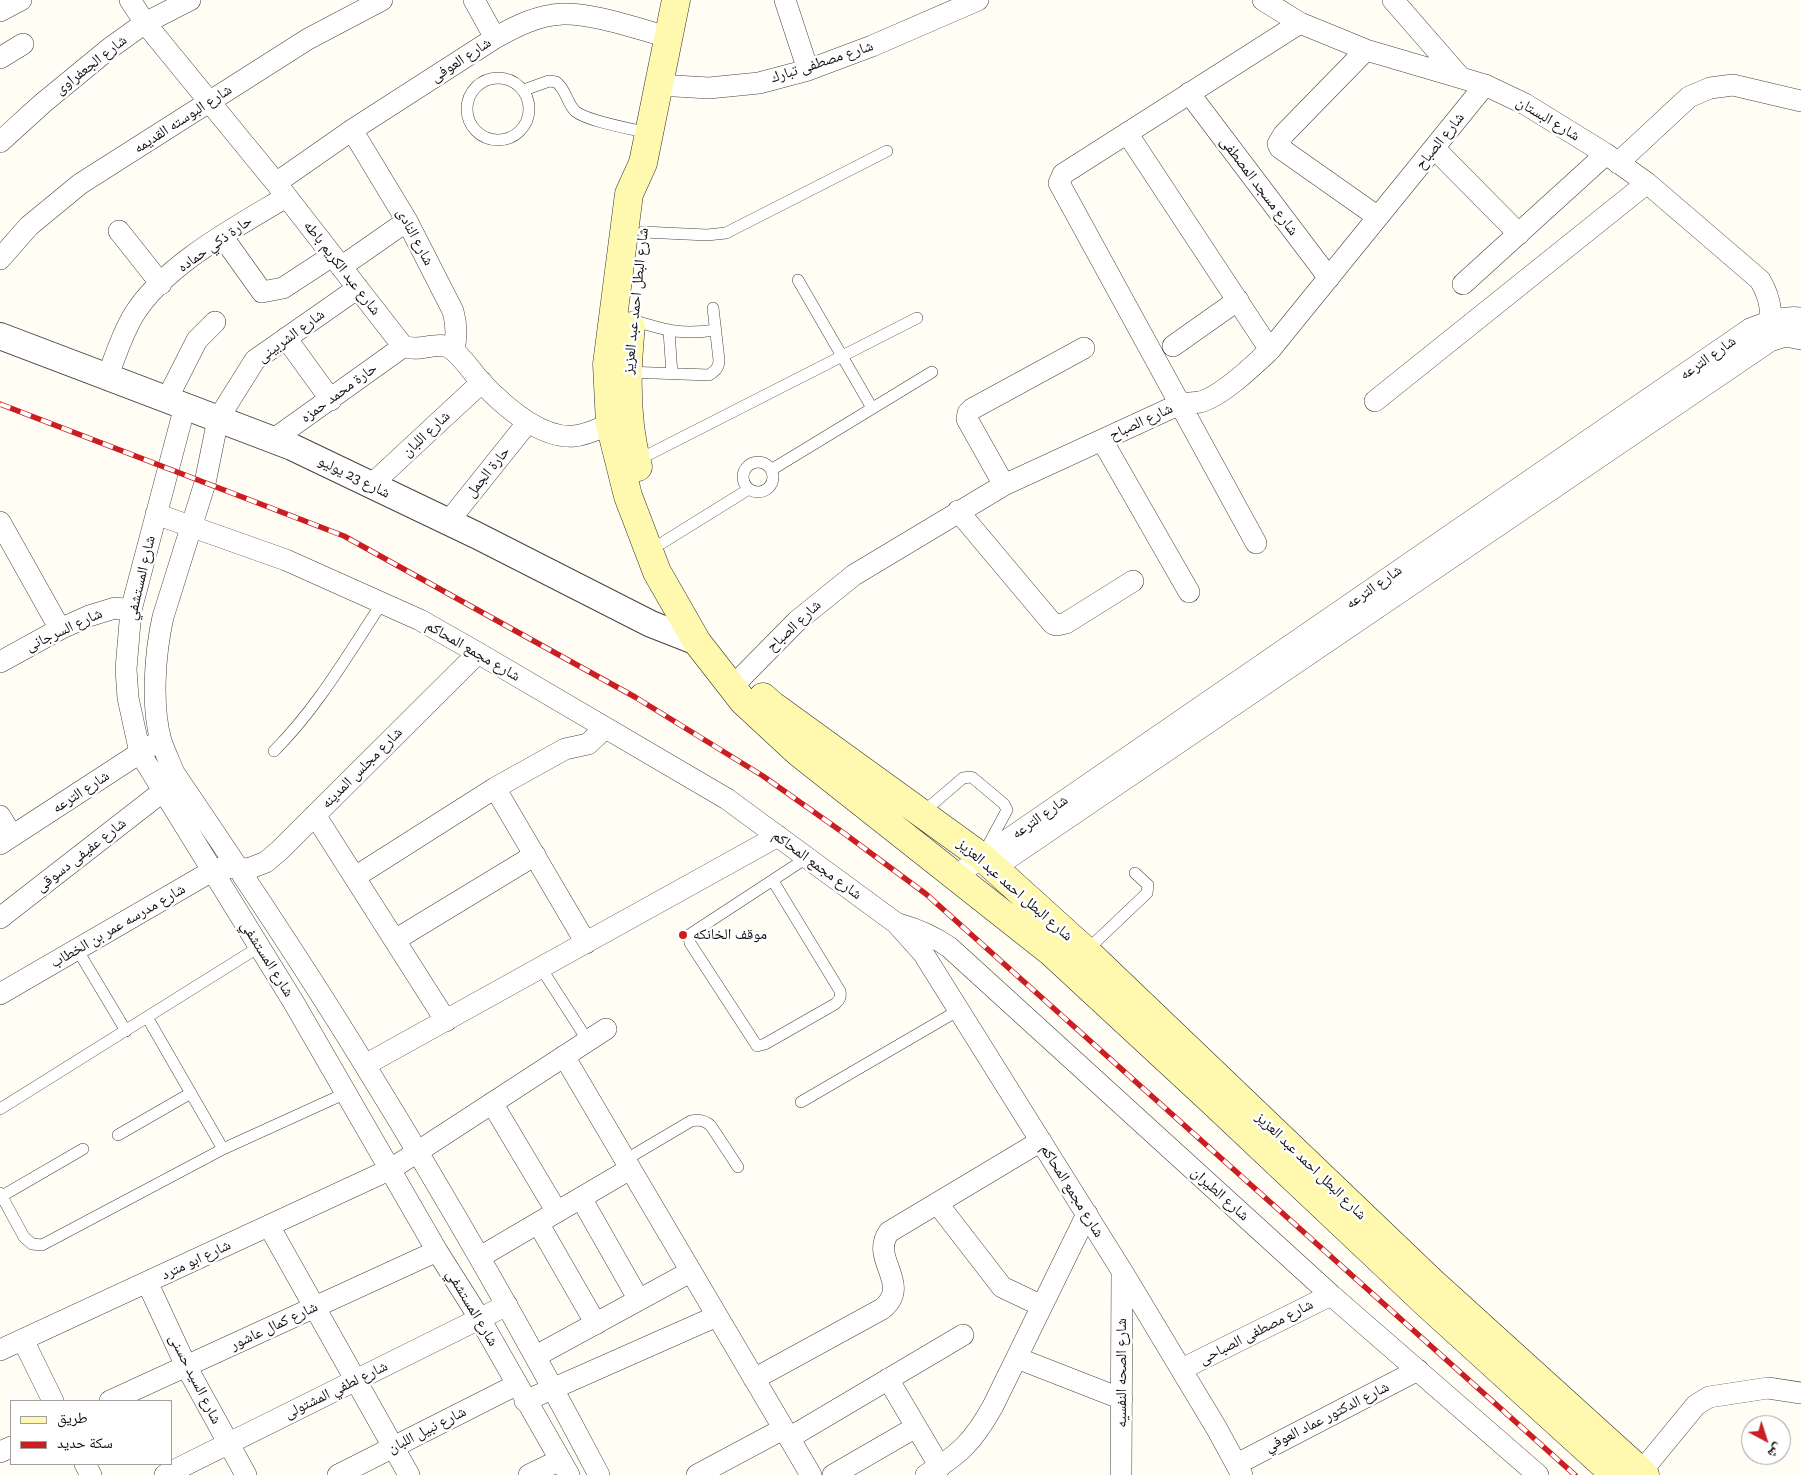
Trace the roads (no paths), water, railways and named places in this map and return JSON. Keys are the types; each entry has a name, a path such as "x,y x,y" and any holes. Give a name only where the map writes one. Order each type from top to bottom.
{"main road":[{"name":"شارع البطل احمد عبد العزيز","path":"676,0 643,163 630,194 608,364 610,424 628,496 657,572 697,642 737,681 988,862 1086,951 1431,1281 1643,1474"},
{"name":"شارع البطل احمد عبد العزيز","path":"643,163 648,196 627,359 631,430 636,461 662,543 681,585 737,681 743,701 798,752 1051,952 1427,1304 1615,1475"}],"street":[{"path":"0,11 21,0"},
{"name":"شارع عبد الكريم باطه","path":"130,0 145,23 281,190 404,346"},
{"name":"شارع الجعفراوى","path":"0,142 76,75 145,23 190,0"},
{"name":"شارع البوسته القديمه","path":"0,260 29,226 80,184 308,39 382,0"},
{"path":"474,0 495,38"},
{"path":"784,0 808,70"},
{"name":"شارع مصطفى تبارك","path":"658,85 708,88 759,83 808,70 872,46 978,0"},
{"name":"شارع البستان","path":"1263,0 1300,23 1366,50 1485,85 1525,104 1612,158 1646,183 1760,280 1771,306 1771,321"},
{"path":"1393,0 1460,77"},
{"name":"شارع العوفى","path":"281,190 352,130 516,26 539,18 564,14 584,8 668,37"},
{"path":"1256,542 1059,183 1064,174 1300,23"},
{"path":"0,58 23,44"},
{"path":"1366,50 1279,139 1278,144 1280,148 1378,217"},
{"name":"شارع الصباح","path":"737,681 797,621 854,575 958,511 1004,485 1180,404 1201,402 1223,390 1244,375 1270,350 1485,85"},
{"path":"1463,284 1519,234 1689,97 1710,88 1733,85 1801,100"},
{"name":"شارع مسجد المصطفى","path":"1189,94 1329,278"},
{"name":"شارع النادى","path":"352,130 407,221 454,311 456,324 454,350"},
{"path":"1127,134 1270,350"},
{"path":"1434,148 1519,234"},
{"path":"1375,401 1646,183"},
{"name":"حارة ذكي حماده","path":"108,376 134,315 161,284 202,249 222,236 281,190"},
{"path":"222,236 262,292 283,288 407,221"},
{"path":"119,231 161,284"},
{"name":"شارع الشربينى","path":"218,419 255,360 358,288"},
{"path":"1174,346 1238,300"},
{"name":"شارع الترعه","path":"988,862 1750,329 1771,321 1801,318"},
{"name":"شارع المستشفي","path":"215,322 197,340 176,403 156,514 131,610 126,670 128,698 140,753 346,1093 480,1320 564,1468"},
{"name":"شارع 23 يوليو","path":"0,336 274,439 448,522 652,624 697,642"},
{"name":"شارع الترعه","path":"955,876 988,862 1770,341 1785,336 1801,338"},
{"path":"286,338 331,400"},
{"path":"404,346 412,349 438,345 454,350 503,403 542,430 557,435 572,436 592,432 610,424"},
{"name":"حارة محمد حمزه","path":"274,439 404,346"},
{"path":"1004,485 967,419 968,413 972,409 1084,348"},
{"name":"شارع اللبان","path":"370,485 482,382"},
{"name":"شارع المستشفي","path":"218,419 205,483 160,632 155,690 161,740 174,773 238,868 365,1065 418,1152 536,1356 599,1475"},
{"name":"حارة الجمل","path":"448,522 528,422"},
{"path":"1102,440 1189,592"},
{"path":"958,511 1054,624 1062,625 1066,623 1133,581"},
{"name":"شارع مجمع المحاكم","path":"156,514 286,560 420,620 726,799 896,923 924,952 958,1010 1122,1270 1239,1470"},
{"path":"0,522 60,629"},
{"name":"شارع السرجانى","path":"0,662 60,629 89,616 115,608 131,610"},
{"name":"شارع مجلس المدينه","path":"238,868 248,868 266,862 280,850 478,653"},
{"path":"355,877 495,788 565,749 588,744 605,728"},
{"name":"شارع الترعه","path":"6,840 161,740"},
{"path":"495,788 586,943"},
{"name":"شارع عفيفى دسوقى","path":"0,918 162,792"},
{"path":"315,815 446,1021"},
{"path":"0,816 6,840"},
{"path":"365,1065 778,836"},
{"path":"395,940 535,855"},
{"name":"شارع مدرسه عمر بن الخطاب","path":"0,994 212,870 224,867 238,868"},
{"name":"شارع الطيران","path":"896,923 915,928 949,946 1331,1295 1538,1475"},
{"name":"شارع ابو مترد","path":"0,1350 391,1169 606,1029"},
{"path":"564,1056 811,1475"},
{"path":"492,1103 557,1212"},
{"path":"754,1379 882,1309 888,1304 894,1290 894,1283 883,1249 885,1237 889,1232 1041,1141"},
{"path":"480,1257 581,1198 628,1164"},
{"path":"581,1198 639,1300"},
{"path":"937,1203 1002,1287 1042,1306"},
{"path":"888,1379 916,1427 933,1471 953,1458 969,1443 982,1426 1087,1214"},
{"path":"538,1223 596,1324"},
{"path":"269,1226 409,1475"},
{"name":"شارع كمال عاشور","path":"112,1400 437,1250"},
{"name":"شارع الصحه النفسيه","path":"1121,1475 1122,1270"},
{"path":"536,1356 690,1272"},
{"name":"شارع السيد حسنى","path":"147,1282 186,1366 246,1475"},
{"name":"شارع مصطفى الصباحى","path":"1182,1370 1331,1295"},
{"name":"شارع لطفي المشتولى","path":"165,1475 507,1305"},
{"name":"شارع نبيل اللبان","path":"338,1475 394,1447 520,1393 553,1389 717,1316"},
{"path":"697,1475 728,1468 786,1433 888,1379 963,1335"},
{"path":"23,1340 53,1400"},
{"path":"1017,1358 1122,1399"},
{"name":"شارع الدكتور عماد العوفي","path":"1239,1470 1418,1370"},
{"path":"1643,1474 1696,1406 1709,1397 1768,1388 1801,1393"},
{"path":"833,1475 916,1427"},
{"path":"529,1475 564,1468"}],"lane":[{"path":"503,77 511,80 524,90 530,107 529,115 526,123 514,136 506,139 489,139 475,130 470,123 467,106 473,90 479,84 486,80 503,77"},
{"path":"524,90 549,81 556,82 561,86 572,106 580,115 649,133"},
{"path":"643,232 707,235 726,233 887,152"},
{"path":"798,280 872,408"},
{"path":"627,372 709,375 717,369 719,360 713,308"},
{"path":"636,461 917,318"},
{"path":"632,320 669,331 693,333 716,330"},
{"path":"669,331 672,374"},
{"path":"771,470 932,372"},
{"path":"762,463 771,470 772,481 766,490 754,491 749,489 743,479 746,468 750,464 762,463"},
{"path":"662,543 749,489"},
{"path":"274,751 290,735 318,700 382,603"},
{"path":"921,814 964,778 970,776 973,778 1004,804 1007,810 988,862"},
{"path":"773,881 840,991 841,996 835,1004 765,1044 757,1046 688,938 692,932 808,857"},
{"path":"1086,951 1147,893 1148,885 1135,873"},
{"path":"0,1109 259,947"},
{"path":"76,950 126,1031"},
{"path":"541,968 588,1041"},
{"path":"801,1102 958,1010"},
{"path":"147,1017 223,1149"},
{"path":"118,1135 191,1093"},
{"path":"83,1149 1,1194 24,1237 32,1244 42,1245 223,1149 346,1093"},
{"path":"628,1164 691,1121 696,1120 707,1122 711,1126 738,1167"}],"railway":[{"path":"0,404 344,536 635,697 763,776 926,894 1575,1475"}],"place":[{"name":"موقف الخانكه","path":"683,935"}]}
